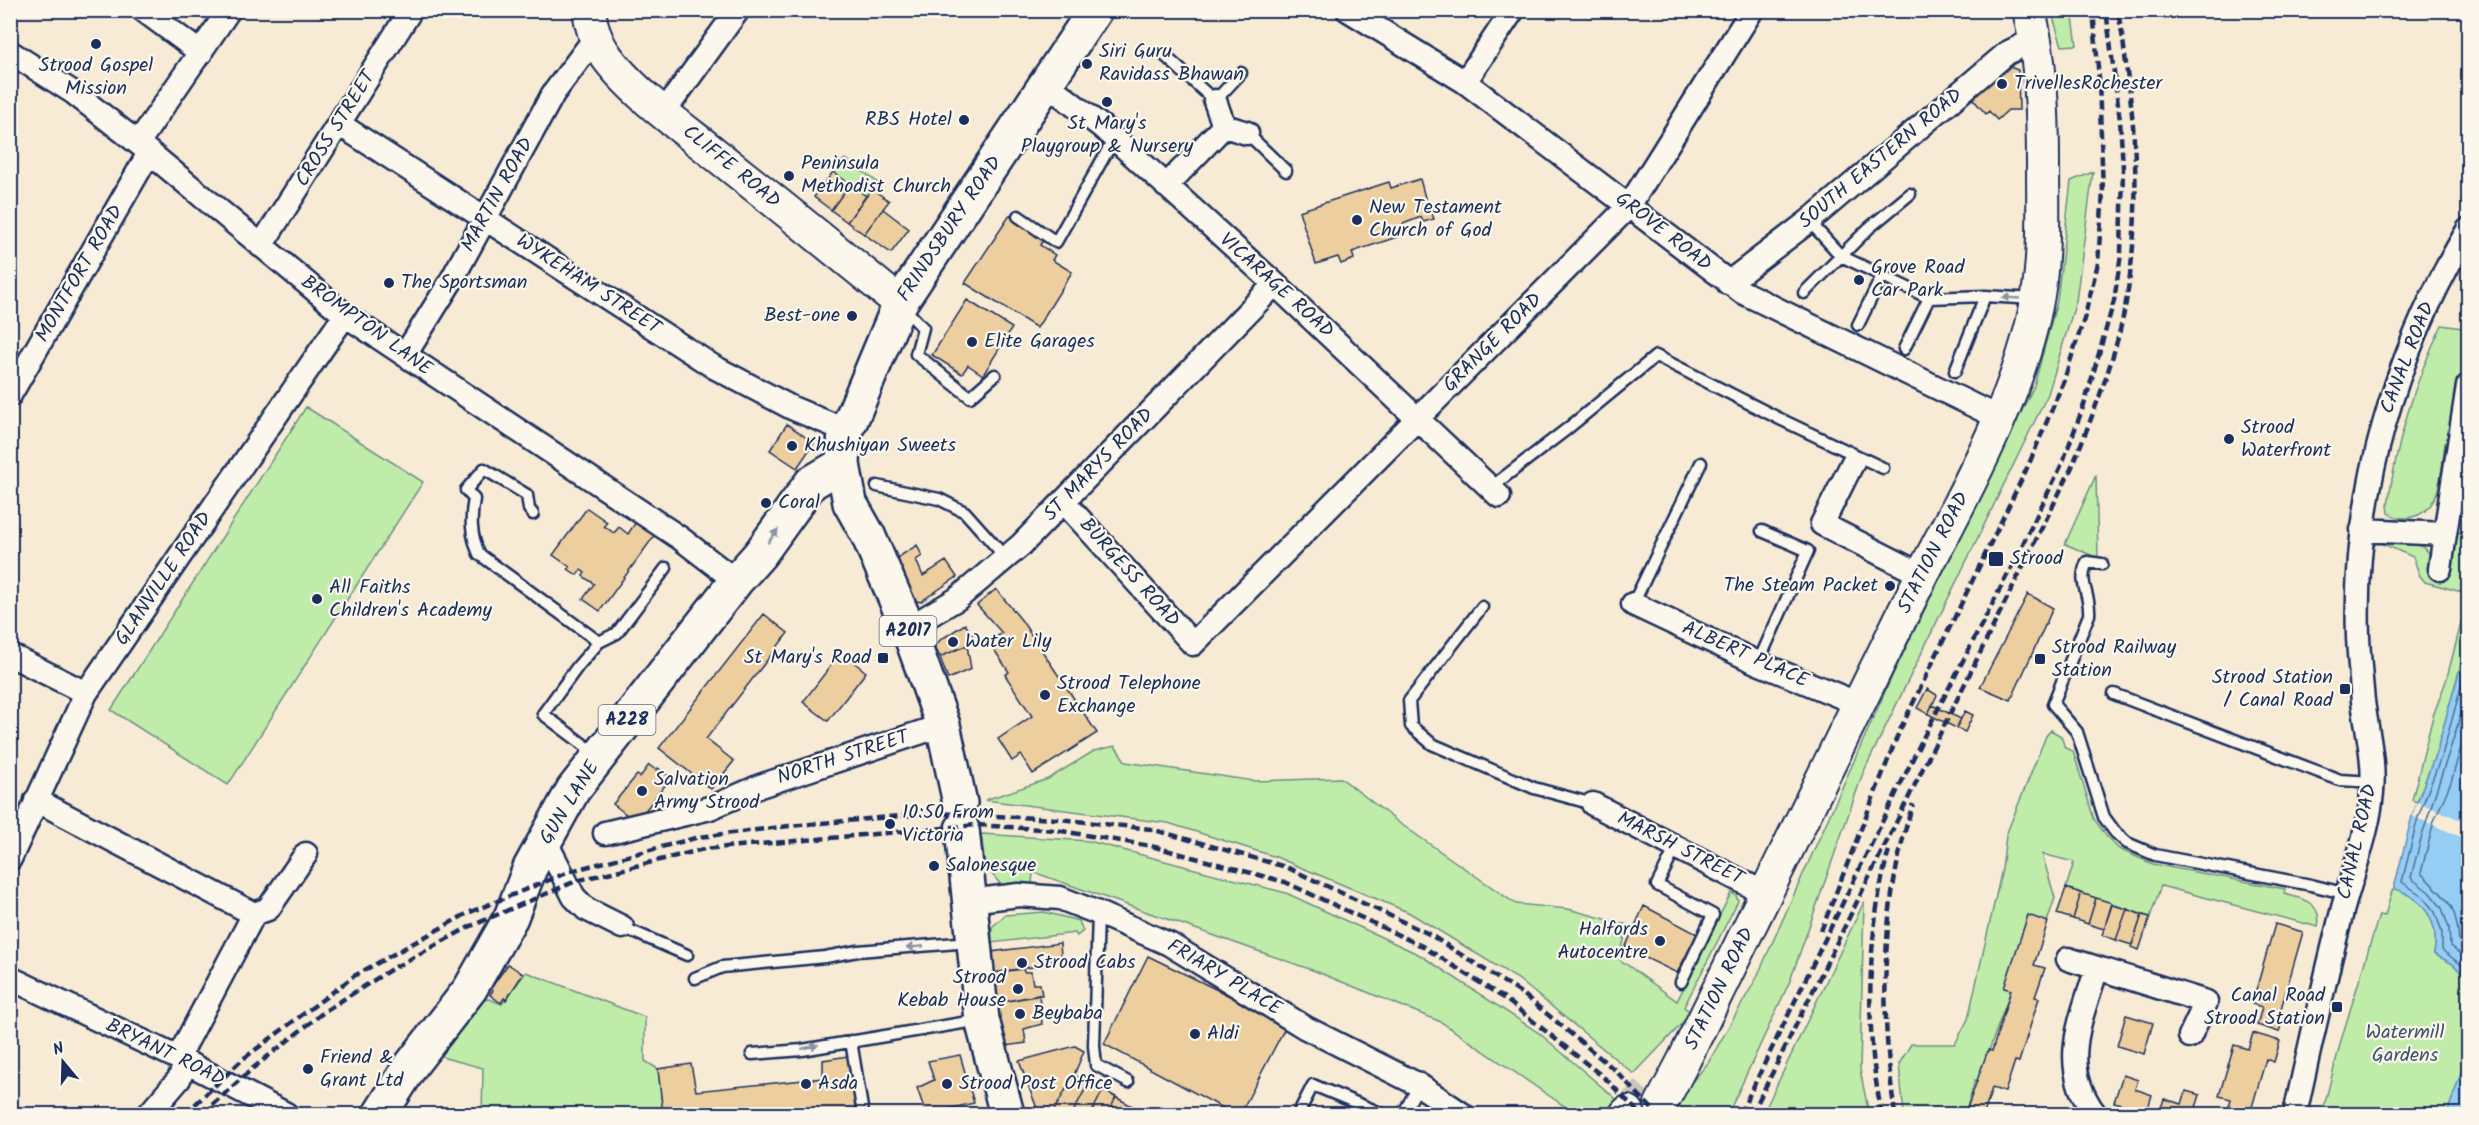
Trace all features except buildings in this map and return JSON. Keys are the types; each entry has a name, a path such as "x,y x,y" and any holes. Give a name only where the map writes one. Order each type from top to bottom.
{"main road":[{"name":"FRINDSBURY ROAD","path":"843,464 845,430 900,303 1047,84 1084,14"},
{"name":"CLIFFE ROAD","path":"592,24 603,52 619,72 664,112 900,303"},
{"name":"STATION ROAD","path":"1641,1105 1684,1060 1922,575 1955,513 1999,418 2029,337 2037,299 2042,256 2043,129 2032,25"},
{"name":"GUN LANE","path":"380,1114 412,1064 475,981 511,917 530,868 573,790 736,581 760,554 811,483 843,464"},
{"name":"A2017","path":"843,464 850,503 868,535 908,628 943,725 961,816 982,1020 1007,1114"}],"street":[{"path":"143,10 201,53"},
{"name":"MONTFORT ROAD","path":"10,395 143,148 229,10"},
{"name":"CROSS STREET","path":"261,246 411,10"},
{"path":"664,112 738,10"},
{"name":"GROVE ROAD","path":"1348,10 1465,82 1728,283 1773,308 1999,418"},
{"path":"1465,82 1513,10"},
{"name":"GRANGE ROAD","path":"1193,644 1629,206 1752,10"},
{"name":"MARTIN ROAD","path":"405,356 451,281 592,24"},
{"name":"SOUTH EASTERN ROAD","path":"1728,283 1809,221 1992,65 2021,44 2032,25"},
{"name":"BROMPTON LANE","path":"10,52 74,93 345,315 680,537 736,581"},
{"name":"VICARAGE ROAD","path":"1047,84 1114,139 1275,284 1494,492"},
{"path":"1215,101 1224,126"},
{"name":"WYKEHAM STREET","path":"339,124 714,367 792,408 845,430"},
{"path":"1224,126 1247,133"},
{"path":"1166,186 1224,126"},
{"name":"CANAL ROAD","path":"2295,1114 2347,894 2369,814 2373,782 2358,637 2358,575 2362,530 2374,464 2395,385 2425,309 2469,230"},
{"name":"ST MARYS ROAD","path":"908,628 951,604 1006,558 1064,502 1275,284"},
{"name":"GLANVILLE ROAD","path":"10,859 86,693 345,315"},
{"path":"2440,569 2469,386"},
{"path":"1852,462 1822,524 1922,575"},
{"name":"BURGESS ROAD","path":"1064,502 1193,644"},
{"path":"2362,530 2445,534"},
{"name":"ALBERT PLACE","path":"1633,604 1758,663 1859,704"},
{"path":"10,655 86,693"},
{"name":"NORTH STREET","path":"605,833 710,808 760,786 943,725"},
{"path":"36,800 254,914"},
{"name":"MARSH STREET","path":"1593,804 1766,894"},
{"path":"545,840 574,897 586,909 622,927"},
{"path":"148,1114 179,1080 182,1060 254,914 268,909 306,855"},
{"name":"FRIARY PLACE","path":"969,901 1019,895 1060,898 1098,913 1169,944 1306,1028 1419,1084 1462,1114"},
{"path":"2066,958 2206,1002 2190,1036"},
{"path":"2096,1114 2082,1090 2075,1069 2074,1050 2097,968"},
{"name":"BRYANT ROAD","path":"10,978 182,1060 286,1114"}],"lane":[{"path":"1163,54 1215,101 1241,73"},
{"path":"1247,133 1286,171"},
{"path":"1018,216 1056,242 1114,139"},
{"path":"1804,293 1910,194"},
{"path":"1809,221 1841,256 1929,298 1985,296 2037,299"},
{"path":"1858,325 1882,276"},
{"path":"1955,371 1985,296"},
{"path":"1904,349 1929,298"},
{"path":"900,303 923,328 916,354 970,397 995,375"},
{"path":"1494,492 1656,356 1883,468"},
{"path":"1633,604 1701,463"},
{"path":"533,514 528,509 526,495 484,469 466,490 474,499 471,518 472,538 479,554 599,642"},
{"path":"877,486 939,499 964,512 1006,558"},
{"path":"1758,663 1808,551 1762,531"},
{"path":"2102,564 2087,561 2083,569 2082,578 2089,602 2089,615 2053,704 2077,732 2100,808 2109,825 2127,843 2155,855 2347,894"},
{"path":"598,756 543,714 578,666 599,642 617,633 666,568"},
{"path":"1482,607 1409,701 1411,726 1432,744 1534,788 1593,804"},
{"path":"2114,694 2340,780 2373,782"},
{"path":"1676,847 1658,885 1713,915 1681,981"},
{"path":"1098,913 1094,1046 1096,1065 1128,1082"},
{"path":"622,927 687,955"},
{"path":"695,978 718,968 853,952 973,942"},
{"path":"752,1054 802,1050 982,1020"},
{"path":"851,1041 863,1114"},
{"path":"1403,1114 1419,1084"},
{"path":"1298,1114 1313,1085 1383,1114"}],"green space":[{"path":"2051,11 2072,11 2077,45 2062,46"},
{"path":"846,159 877,182 866,196 833,172 840,162"},
{"path":"2093,172 2076,301 2048,394 1863,773 1790,981 1728,1114 1672,1114 1668,1110 1708,1063 1756,979 1894,672 2034,386 2057,301 2071,181"},
{"path":"2442,325 2468,329 2468,359 2464,358 2452,443 2445,443 2439,487 2430,506 2422,513 2412,517 2397,517 2389,513 2388,505 2401,436 2423,368"},
{"path":"306,407 423,482 228,785 111,710"},
{"path":"2096,475 2098,558 2065,544"},
{"path":"2457,532 2468,535 2468,568 2462,592 2425,582 2420,576 2413,557 2383,544 2383,542 2404,542 2417,544 2423,547 2431,557 2454,546"},
{"path":"2468,597 2468,639 2437,750 2417,802 2412,800 2433,716 2446,681"},
{"path":"2051,730 2061,736 2065,748 2073,751 2094,819 2119,849 2153,864 2285,889 2284,894 2298,897 2314,907 2319,919 2318,927 2161,886 2150,917 2066,888 2074,862 2042,854 2055,898 2047,922 2028,916 2005,987 2011,990 1978,1081 1975,1080 1965,1114 1904,1114 1899,1064 1911,1044 1955,1044 1968,1019 2002,869 2006,835 2046,736"},
{"path":"1115,746 1126,762 1254,781 1341,778 1398,822 1516,904 1568,909 1628,925 1619,959 1677,1001 1731,893 1736,895 1738,901 1684,1007 1692,1013 1634,1074 1518,979 1410,913 1276,857 1168,823 985,800 1048,779 1094,751"},
{"path":"981,834 1089,841 1286,893 1420,955 1539,1033 1623,1105 1617,1114 1576,1114 1441,1022 1315,971 1033,872 1032,884 1002,886 985,866"},
{"name":"Watermill Gardens","path":"2395,888 2415,899 2428,914 2435,932 2434,954 2453,964 2468,979 2468,1053 2447,1114 2322,1114 2342,1037 2379,915 2385,916 2392,891"},
{"path":"1864,902 1860,1070 1869,1114 1763,1114"},
{"path":"1044,912 1079,921 1083,931 1077,936 1075,933 991,943 992,927 1005,915"},
{"path":"526,972 645,1017 645,1061 658,1069 663,1114 482,1114 483,1068 445,1058 440,1054 482,1000 489,999 502,1004"}],"water":[{"path":"2468,640 2468,979 2453,964 2434,954 2435,931 2422,905 2394,888 2412,816 2437,750"},
{"path":"2468,1053 2468,1114 2447,1114"}],"pier":[{"path":"2417,802 2468,823 2468,840 2412,816"}],"tunnel":[{"path":"1628,1112 1647,1091"}],"railway":[{"path":"1821,931 1899,732 2029,464 2063,383 2084,319 2098,263 2103,192 2099,79 2093,10"},
{"path":"1740,1114 1923,738 2062,464 2085,402 2114,301 2121,254 2123,168 2120,120 2106,10"},
{"path":"1752,1114 2072,467 2110,365 2126,302 2135,222 2132,113 2117,10"},
{"path":"1895,1114 1887,1036 1886,958 1894,881 1913,804"},
{"path":"185,1114 243,1059 354,976 468,913 571,871 699,837 934,813 1058,819 1151,829 1286,867 1429,934 1524,995 1615,1070 1657,1114"},
{"path":"202,1114 252,1069 325,1011 390,970 471,926 576,881 704,849 977,825 1055,830 1151,846 1285,882 1422,946 1504,998 1607,1080 1640,1114"},
{"path":"1882,1114 1872,1050 1871,982 1876,914 1889,850"}],"place":[{"name":"Strood Gospel Mission","path":"96,44"},
{"name":"Siri Guru Ravidass Bhawan","path":"1087,64"},
{"name":"TrivellesRochester","path":"2002,84"},
{"name":"St Mary's Playgroup & Nursery","path":"1107,102"},
{"name":"RBS Hotel","path":"964,120"},
{"name":"Peninsula Methodist Church","path":"789,176"},
{"name":"New Testament Church of God","path":"1357,220"},
{"name":"Grove Road Car Park","path":"1859,280"},
{"name":"The Sportsman","path":"389,283"},
{"name":"Best-one","path":"852,316"},
{"name":"Elite Garages","path":"972,342"},
{"name":"Strood Waterfront","path":"2229,439"},
{"name":"Khushiyan Sweets","path":"792,446"},
{"name":"Coral","path":"766,503"},
{"name":"Strood","path":"1996,559"},
{"name":"The Steam Packet","path":"1890,586"},
{"name":"All Faiths Children's Academy","path":"317,599"},
{"name":"Water Lily","path":"953,642"},
{"name":"St Mary's Road","path":"883,658"},
{"name":"Strood Railway Station","path":"2040,659"},
{"name":"Strood Station / Canal Road","path":"2345,689"},
{"name":"Strood Telephone Exchange","path":"1045,695"},
{"name":"Salvation Army Strood","path":"642,791"},
{"name":"10:50 From Victoria","path":"890,824"},
{"name":"Salonesque","path":"934,866"},
{"name":"Halfords Autocentre","path":"1660,941"},
{"name":"Strood Cabs","path":"1022,963"},
{"name":"Strood Kebab House","path":"1018,989"},
{"name":"Canal Road Strood Station","path":"2337,1007"},
{"name":"Beybaba","path":"1020,1014"},
{"name":"Aldi","path":"1195,1034"},
{"name":"Friend & Grant Ltd","path":"308,1069"},
{"name":"Asda","path":"806,1084"},
{"name":"Strood Post Office","path":"947,1084"}]}
